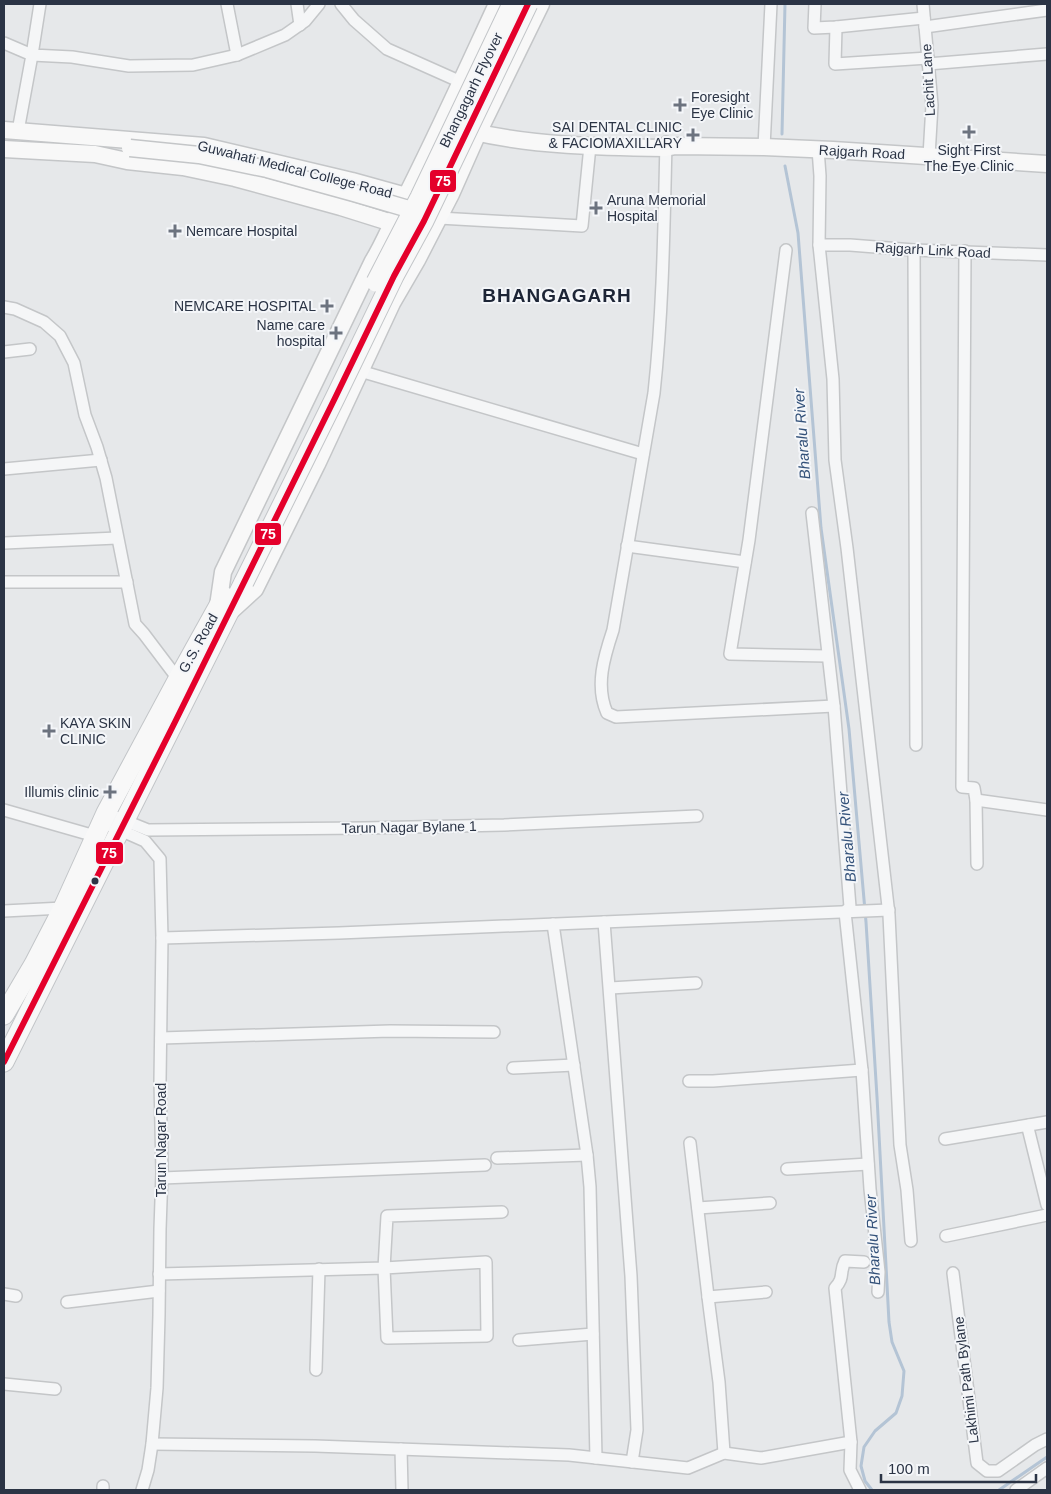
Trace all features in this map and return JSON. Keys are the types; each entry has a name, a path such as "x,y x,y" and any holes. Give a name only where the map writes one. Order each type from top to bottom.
{"main road":[{"path":"223,610 223,572 392,223 409,203 444,119 497,4"},
{"name":"Bhangagarh Flyover","path":"238,581 409,203 420,197 512,4"},
{"name":"Bhangagarh Flyover","path":"223,610 331,407 528,4"},
{"path":"223,610 255,589 317,464 392,303 439,218 542,4"},
{"name":"Rajgarh Road","path":"444,119 534,142 590,146 764,146 1047,164"},
{"name":"Rajgarh Road","path":"481,129 669,145"},
{"name":"Guwahati Medical College Road","path":"11,130 204,146 352,181 409,203"},
{"path":"96,136 102,150 130,148 199,155 267,170 354,193 409,203"},
{"name":"Guwahati Medical College Road","path":"4,150 102,150 127,161 183,167 235,178 342,207 392,223"},
{"path":"380,250 414,264"},
{"name":"G.S. Road","path":"4,1016 63,908 101,824 178,679 223,610"},
{"name":"G.S. Road","path":"4,1062 121,826 223,610"}],"street":[{"path":"11,130 32,55 40,4"},
{"path":"227,4 237,55"},
{"path":"296,4 300,25"},
{"path":"4,43 32,55 72,57 129,66 193,65 237,55 285,36 305,21 319,4"},
{"path":"340,4 354,20 387,48 461,82"},
{"path":"764,146 771,4"},
{"path":"815,4 814,28 924,22 1047,10"},
{"name":"Lachit Lane","path":"923,4 932,105 930,156"},
{"path":"836,27 835,64 1047,54"},
{"path":"669,145 658,354 654,393 613,630 606,650 601,680 602,703 606,713 616,717 834,706"},
{"path":"439,218 582,226 590,146"},
{"path":"818,149 820,176 819,245 833,379 835,460 847,548 888,910 900,1146 912,1242"},
{"name":"Rajgarh Link Road","path":"819,245 1047,255"},
{"path":"786,250 745,562 730,654 827,656"},
{"path":"914,250 916,745"},
{"path":"965,251 962,787 974,788 976,800 977,864"},
{"path":"4,308 15,309 44,322 60,336 74,363 84,415 106,478 135,624 178,679"},
{"path":"4,352 30,349"},
{"path":"360,371 643,454"},
{"path":"4,469 101,460"},
{"path":"812,513 834,706 850,907 844,912"},
{"path":"4,543 117,538"},
{"path":"627,546 745,562"},
{"path":"4,582 127,582"},
{"path":"976,800 1047,810"},
{"name":"Tarun Nagar Road","path":"4,810 121,826 145,840 160,859 162,938 160,1081 162,1178 157,1388 152,1444 148,1470 142,1490"},
{"name":"Tarun Nagar Bylane 1","path":"121,826 148,830 355,828 504,825 697,816"},
{"path":"4,912 63,908"},
{"path":"162,938 888,910"},
{"path":"844,912 862,1070 878,1292"},
{"path":"604,922 631,1276 636,1430 632,1462"},
{"path":"553,924 590,1187 596,1458"},
{"path":"610,988 696,982"},
{"path":"161,1038 390,1031 494,1032"},
{"path":"513,1068 574,1065"},
{"path":"689,1081 722,1081 862,1070"},
{"path":"945,1139 1047,1122"},
{"path":"1029,1125 1028,1128 1047,1205"},
{"path":"690,1143 719,1382 724,1452"},
{"path":"497,1158 587,1155"},
{"path":"787,1169 868,1164"},
{"path":"162,1178 485,1165"},
{"path":"698,1208 770,1202"},
{"path":"159,1274 384,1268 486,1262 486,1336 387,1338 384,1268 387,1216 502,1212"},
{"path":"946,1236 1047,1215"},
{"path":"860,1490 850,1470 851,1442 835,1288 841,1281 842,1268 845,1261 864,1262"},
{"path":"316,1370 319,1270"},
{"name":"Lakhimi Path Bylane","path":"954,1273 976,1463 987,1472 998,1471 1035,1445 1047,1439"},
{"path":"67,1302 159,1291"},
{"path":"708,1298 766,1292"},
{"path":"4,1294 16,1296"},
{"path":"519,1340 593,1334"},
{"path":"4,1384 55,1389"},
{"path":"152,1444 315,1446 569,1455 688,1468 724,1452 761,1458 851,1442"},
{"path":"401,1449 402,1490"},
{"path":"1016,1490 1047,1468"}],"waterway":[{"path":"782,134 785,4"},
{"name":"Bharalu River","path":"785,166 798,233 821,528 849,729 866,922 889,1322 892,1342 904,1371 902,1396 896,1413 875,1431 864,1447 861,1466 865,1481 872,1490"},
{"name":"Bharalu River","path":"999,1490 1047,1457"}],"transit line":[{"name":"75","path":"4,1062 175,722 394,276 424,221 528,4"}],"place":[{"name":"Foresight Eye Clinic","path":"680,105"},
{"name":"Sight First The Eye Clinic","path":"969,132"},
{"name":"SAI DENTAL CLINIC & FACIOMAXILLARY","path":"693,135"},
{"name":"Aruna Memorial Hospital","path":"596,208"},
{"name":"Nemcare Hospital","path":"175,231"},
{"name":"NEMCARE HOSPITAL","path":"327,306"},
{"name":"Name care hospital","path":"336,333"},
{"name":"KAYA SKIN CLINIC","path":"49,731"},
{"name":"Illumis clinic","path":"110,792"}],"district":[{"name":"BHANGAGARH","path":"557,295"}]}
